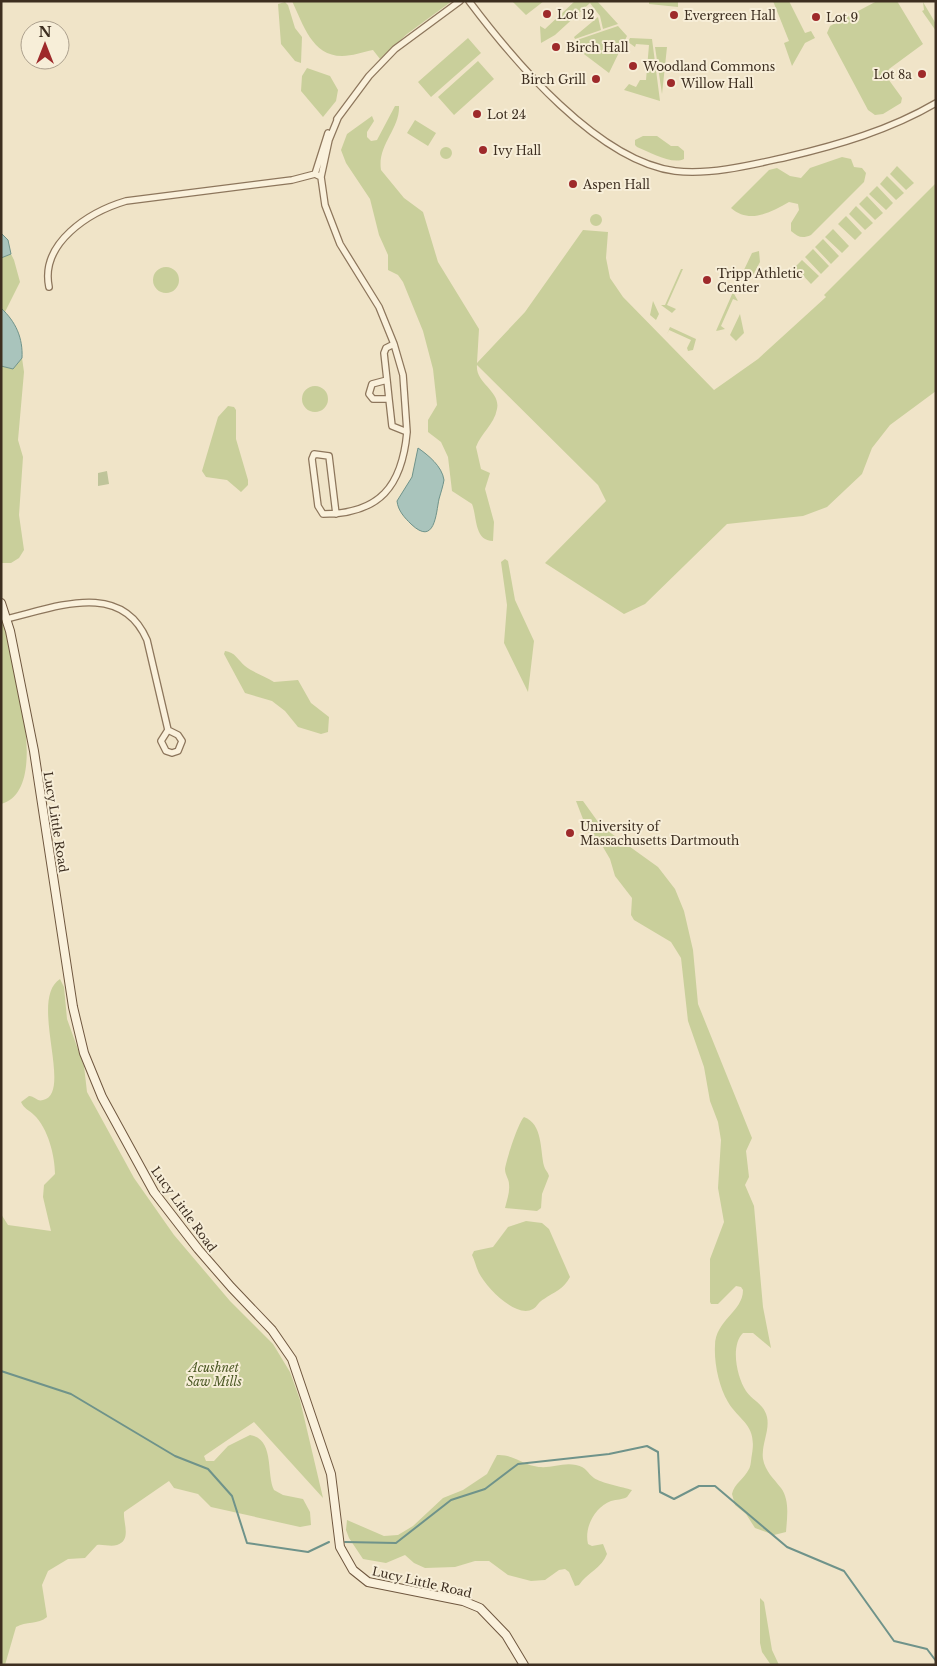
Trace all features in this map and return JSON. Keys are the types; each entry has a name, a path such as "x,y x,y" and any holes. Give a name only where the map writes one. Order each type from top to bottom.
{"street":[{"path":"315,174 325,138 369,76 395,49 460,1"},
{"path":"469,1 524,66 588,127 624,154 645,163 667,169 710,171 804,153 885,128 936,103"},
{"path":"336,514 331,460 325,454 314,454 312,465 318,506 323,514 336,514 370,506 388,491 400,470 407,432 402,376 394,344 379,307 333,230 325,205 321,177 329,140 338,118"},
{"path":"49,288 48,265 60,245 81,223 104,208 126,201 292,180 315,174 321,177"},
{"path":"394,344 386,348 384,353 392,426 407,432"},
{"path":"387,380 372,384 370,394 373,399 390,399"},
{"path":"6,619 86,601 108,604 129,615 142,630 147,640 168,730"},
{"name":"Lucy Little Road","path":"1,603 34,751 73,1007 84,1054 102,1097 154,1192 219,1274 272,1330 292,1358 331,1474 340,1547 353,1570 368,1582 463,1601 480,1608 506,1635 524,1665"}],"green space":[{"path":"292,1 452,1 407,34 380,59 373,50 342,56 332,55 323,51 316,45 305,29"},
{"path":"512,1 544,1 526,15"},
{"path":"575,1 597,1 618,24 603,29 600,16 590,3 555,35 541,43 540,26 545,29"},
{"path":"649,1 678,1 678,7 649,4"},
{"path":"773,1 789,1 805,33 811,31 815,38 805,43 792,66 784,43 789,41"},
{"path":"877,1 897,1 923,44 889,69 886,76 902,98 901,103 883,114 875,115 868,110 827,33 830,26"},
{"path":"285,2 288,5 295,28 302,37 301,63 295,61 281,44 278,4"},
{"path":"923,2 936,24 936,31 922,11 924,10"},
{"path":"598,17 601,30 575,39 574,37"},
{"path":"618,26 627,36 609,73 572,45 577,40"},
{"path":"468,38 481,53 431,97 418,82"},
{"path":"630,38 652,39 660,101 624,90 629,84 636,87 640,80 646,80 649,45 636,44 635,47 628,42"},
{"path":"655,47 667,47 662,94"},
{"path":"478,61 494,79 454,115 438,97"},
{"path":"307,68 330,76 338,90 336,101 323,117 301,91 302,76"},
{"path":"395,106 399,106 398,114 382,153 381,170 404,198 423,212 438,262 479,329 477,363 525,312 583,230 608,232 606,258 610,278 623,297 714,390 758,359 826,297 824,295 936,183 936,391 890,425 872,448 862,474 827,507 803,516 727,524 645,604 624,614 545,563 606,501 598,485 477,365 480,377 492,392 497,403 493,420 476,447 481,469 490,473 485,489 494,522 493,541 482,537 479,532 472,504 452,491 448,457 441,442 428,432 428,420 437,405 433,369 423,331 403,282 398,275 388,270 388,255 379,235 370,199 346,163 341,150 347,134 372,116 374,121 367,132 367,137 371,141 377,140"},
{"path":"415,120 436,133 428,146 407,133"},
{"path":"643,136 657,136 671,146 678,146 684,151 684,159 667,159 637,147 635,140"},
{"path":"448,147 451,148 451,158 444,159 441,158 440,151 441,148"},
{"path":"842,157 851,159 854,167 862,168 866,173 864,182 811,235 800,237 791,231 791,223 799,210 798,204 789,202 767,213 752,216 738,213 731,208 769,170 777,168 790,176 801,178 810,168"},
{"path":"897,166 914,183 906,190 890,174"},
{"path":"887,176 904,193 896,200 880,184"},
{"path":"877,186 893,203 886,210 869,194"},
{"path":"867,196 883,213 875,220 859,204"},
{"path":"856,206 873,223 865,230 849,214"},
{"path":"594,214 598,214 602,220 598,226 594,226 590,222 590,218"},
{"path":"846,216 862,233 855,240 838,224"},
{"path":"833,229 849,246 842,253 825,237"},
{"path":"823,239 839,256 831,264 815,247"},
{"path":"813,249 829,266 821,274 805,257"},
{"path":"759,251 760,262 753,275 743,272 752,253"},
{"path":"11,254 20,282 5,312 1,308 1,258"},
{"path":"802,260 819,276 811,284 795,267"},
{"path":"166,267 175,271 179,280 175,289 166,293 157,289 153,280 157,271"},
{"path":"681,269 683,269 667,305 676,309 672,313 661,305 665,305"},
{"path":"733,292 738,301 733,299 721,326 725,329 716,331"},
{"path":"653,301 659,314 656,320 650,315"},
{"path":"740,314 744,333 736,341 730,335"},
{"path":"670,327 696,339 693,350 688,351 687,348 691,340 669,330 667,334"},
{"path":"22,358 24,372 18,440 23,457 19,515 24,550 19,558 11,563 1,563 1,366 13,369"},
{"path":"315,386 324,390 328,399 324,408 315,412 306,408 302,399 306,390"},
{"path":"228,406 234,407 236,410 236,439 248,480 248,485 241,492 227,480 206,477 202,471 218,417"},
{"path":"107,471 109,484 98,486 98,473"},
{"path":"505,559 508,561 515,600 534,641 528,692 504,643 507,605 501,562"},
{"path":"1,609 10,640 13,668 25,724 27,745 26,765 22,783 14,796 1,804"},
{"path":"225,651 234,655 248,668 274,682 298,680 311,703 329,717 328,732 321,734 298,727 285,711 272,701 245,693 224,654"},
{"path":"576,801 583,801 601,826 658,867 675,889 684,911 693,950 698,1004 752,1138 746,1151 749,1177 745,1185 754,1206 763,1307 771,1348 753,1333 743,1333 737,1346 736,1362 746,1391 766,1413 768,1422 763,1459 768,1471 786,1498 786,1532 774,1535 755,1528 746,1514 735,1505 732,1494 735,1487 750,1468 753,1444 750,1430 728,1402 722,1389 716,1367 715,1346 719,1329 739,1304 743,1290 741,1287 736,1286 718,1304 711,1304 710,1302 710,1259 724,1222 718,1188 721,1140 718,1122 710,1101 704,1067 688,1021 681,958 671,942 634,920 631,915 632,898 615,876 610,859 603,847 588,832"},
{"name":"Acushnet Saw Mills","path":"60,979 64,987 67,1019 84,1066 87,1092 134,1178 174,1235 230,1301 273,1344 290,1372 300,1400 323,1498 254,1422 204,1456 206,1461 214,1461 228,1446 250,1435 258,1438 266,1450 274,1490 283,1495 303,1499 310,1512 311,1525 300,1527 211,1507 198,1494 174,1488 169,1481 124,1512 126,1535 122,1543 114,1546 97,1545 85,1558 68,1559 48,1571 42,1585 47,1617 40,1621 16,1627 5,1665 1,1665 1,1214 8,1225 51,1231 43,1197 44,1185 55,1174 54,1159 43,1127 21,1102 29,1096 43,1100 51,1094 54,1081 54,1064 48,1005 51,990"},
{"path":"524,1117 535,1125 538,1131 544,1166 549,1176 542,1194 541,1208 537,1211 505,1208 509,1182 505,1169 516,1134"},
{"path":"526,1221 542,1223 549,1229 570,1277 562,1287 542,1300 533,1309 526,1311 510,1306 488,1286 479,1273 472,1255 474,1251 493,1247 508,1227"},
{"path":"497,1455 511,1457 539,1467 565,1464 580,1466 597,1480 632,1490 627,1497 605,1504 592,1518 588,1531 588,1544 592,1546 603,1544 607,1554 602,1563 579,1585 575,1586 569,1572 565,1569 559,1570 545,1580 531,1581 508,1575 489,1561 475,1561 455,1567 425,1568 414,1563 405,1555 386,1563 363,1559 349,1538 346,1530 347,1520 384,1536 398,1535 413,1526 443,1498 463,1490 487,1474"},
{"path":"760,1598 764,1602 772,1650 779,1665 771,1665 762,1652 760,1643"}],"water":[{"path":"1,233 8,240 11,254 1,258"},
{"path":"1,308 11,319 20,337 22,358 13,369 1,366"},
{"path":"418,448 438,466 444,480 433,525 430,530 425,532 419,530 406,519 400,511 397,501 412,477"}],"waterway":[{"path":"1,1371 71,1394 175,1456 208,1469 232,1496 247,1543 308,1552 329,1542"},
{"path":"345,1542 396,1543 451,1500 485,1489 518,1464 609,1454 647,1446 658,1452 660,1492 674,1499 699,1486 715,1486 787,1547 844,1571 894,1641 927,1649 936,1661"}],"place":[{"name":"Lot 12","path":"547,14"},
{"name":"Evergreen Hall","path":"674,15"},
{"name":"Lot 9","path":"816,17"},
{"name":"Birch Hall","path":"556,47"},
{"name":"Woodland Commons","path":"633,66"},
{"name":"Lot 8a","path":"922,74"},
{"name":"Birch Grill","path":"596,79"},
{"name":"Willow Hall","path":"671,83"},
{"name":"Lot 24","path":"477,114"},
{"name":"Ivy Hall","path":"483,150"},
{"name":"Aspen Hall","path":"573,184"},
{"name":"Tripp Athletic Center","path":"707,280"},
{"name":"University of Massachusetts Dartmouth","path":"570,833"}]}
